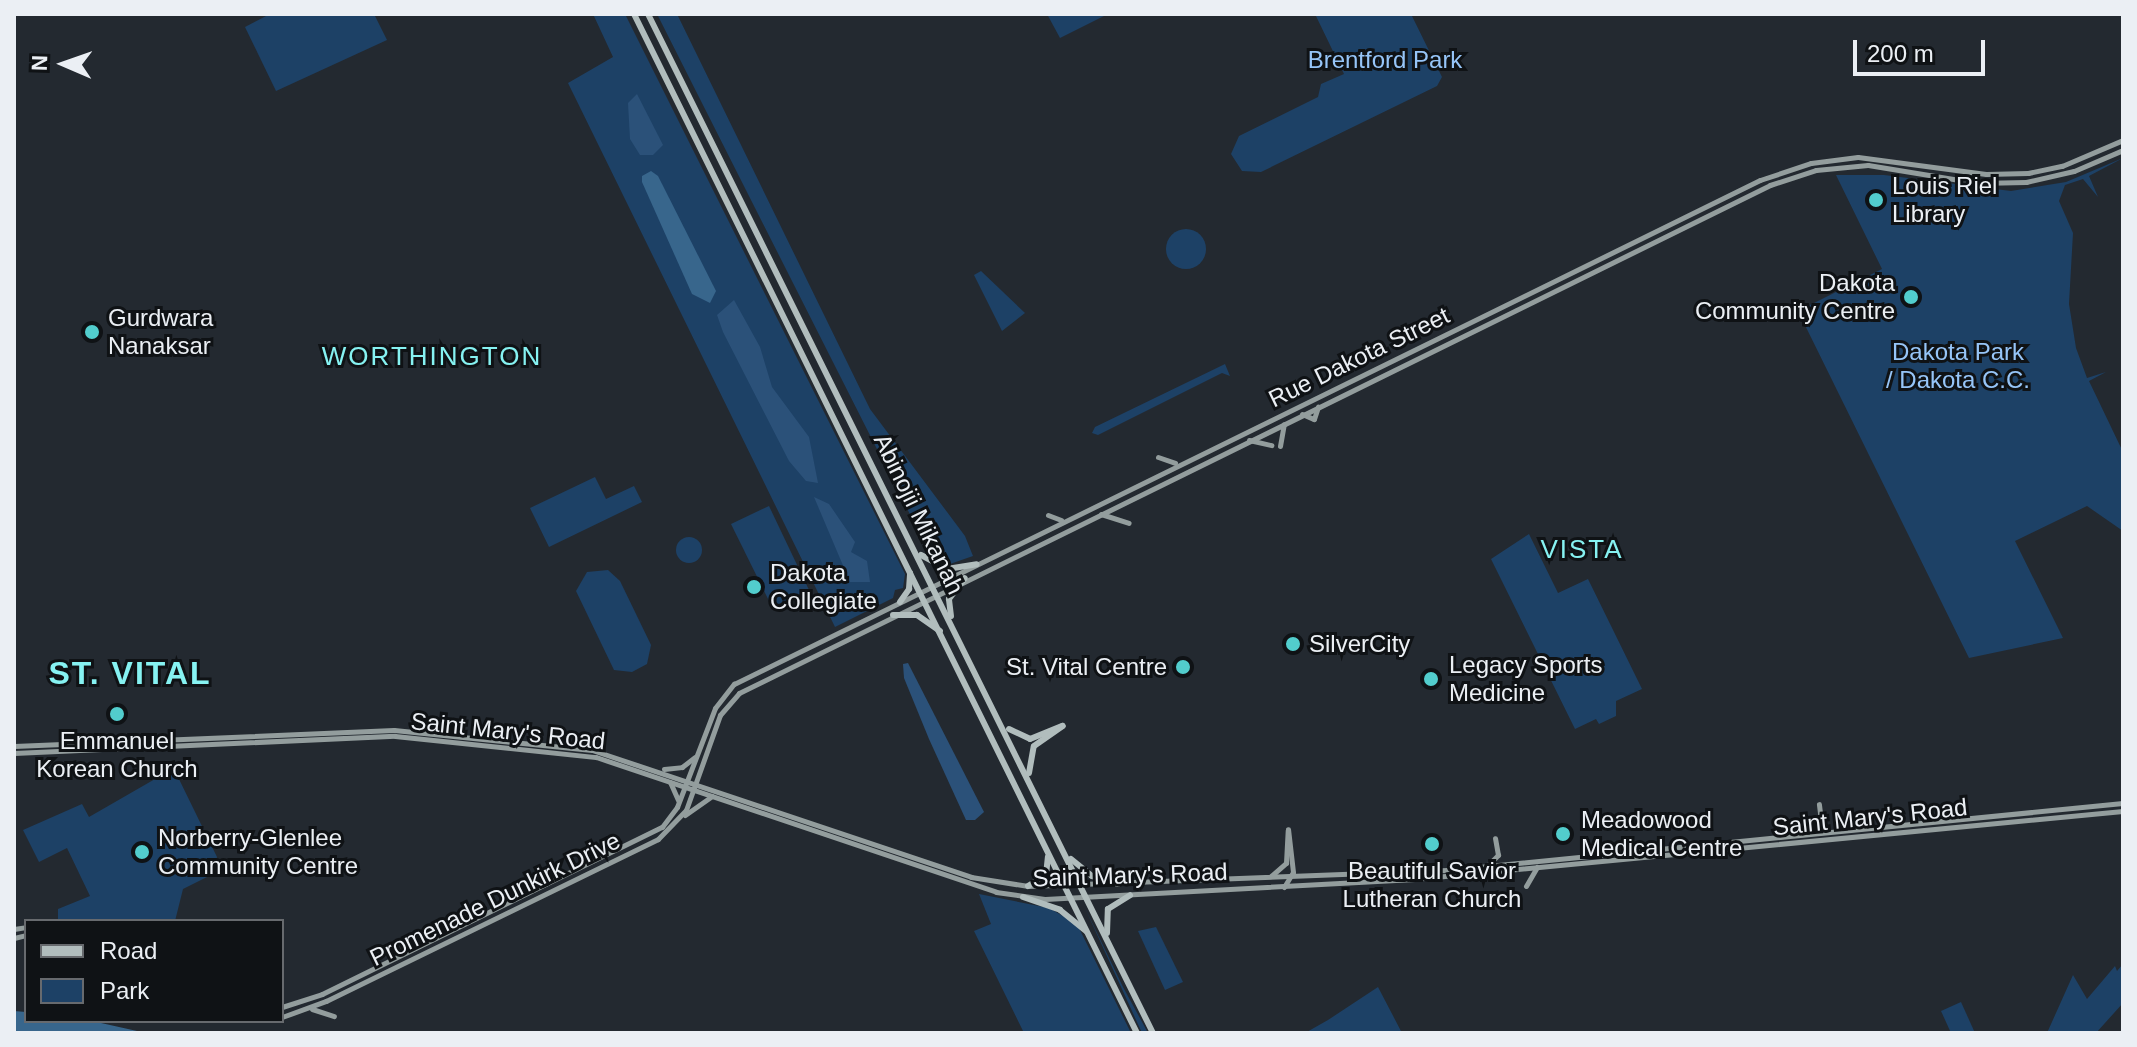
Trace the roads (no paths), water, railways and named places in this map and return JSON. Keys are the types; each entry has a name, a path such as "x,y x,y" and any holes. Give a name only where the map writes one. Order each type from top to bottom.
{"main road":[{"name":"Abinojii Mikanah","path":"634,14 924,595 1137,1033"},
{"name":"Abinojii Mikanah","path":"648,14 1004,724 1153,1033"},
{"name":"Rue Dakota Street","path":"697,782 720,715 732,697 893,615 934,585 1780,172 1858,157 2012,174 2062,166 2123,140"},
{"name":"Rue Dakota Street","path":"687,782 715,708 734,684 900,602 936,593 1301,414 1314,419 1318,406 1802,174 1868,165 1978,183 2026,182 2074,171 2123,150"},
{"path":"1280,446 1284,423"},
{"path":"1248,440 1271,445"},
{"path":"1155,476 1158,457 1165,464 1188,460"},
{"path":"1096,514 1110,513 1129,523"},
{"path":"1048,515 1066,519"},
{"path":"918,553 947,569 977,564"},
{"path":"900,602 911,583 905,558"},
{"path":"954,627 949,599 965,578"},
{"path":"893,615 924,618 943,634"},
{"path":"846,629 850,637"},
{"path":"1004,724 1024,739 1063,726 1034,746 1029,776"},
{"name":"Saint Mary's Road","path":"14,753 420,736"},
{"name":"Saint Mary's Road","path":"14,746 420,736 576,752 687,782 697,782 971,877 1028,886 1327,876 1487,866 2123,803"},
{"path":"658,772 682,767 698,753"},
{"path":"658,772 674,784 677,807"},
{"name":"Saint Mary's Road","path":"687,782 695,789 714,796 996,892 1023,897 1072,899 1321,885 1537,867 2123,811"},
{"name":"Promenade Dunkirk Drive","path":"284,1006 322,994 637,841 662,827 677,807 687,782"},
{"name":"Promenade Dunkirk Drive","path":"284,1016 307,1009 638,850 681,818 697,782"},
{"path":"681,818 704,798 714,796"},
{"path":"1803,834 1820,823 1819,804"},
{"path":"1984,824 1991,816"},
{"path":"1919,823 1920,830"},
{"path":"1266,878 1286,863 1288,829 1293,877 1284,887"},
{"path":"1487,866 1497,859 1495,838"},
{"path":"1028,886 1042,880 1049,869 1044,842"},
{"path":"1065,853 1084,871 1118,884"},
{"path":"1526,886 1537,867"},
{"path":"1306,886 1315,876"},
{"path":"1321,885 1327,876"},
{"path":"1108,941 1108,909 1130,895"},
{"path":"1023,897 1060,910 1089,934"},
{"path":"307,1009 334,1016"}],"place":[{"name":"Louis Riel Library","path":"1876,200"},
{"name":"Dakota Community Centre","path":"1911,297"},
{"name":"Gurdwara Nanaksar","path":"92,332"},
{"name":"Dakota Collegiate","path":"754,587"},
{"name":"SilverCity","path":"1293,644"},
{"name":"St. Vital Centre","path":"1183,667"},
{"name":"Legacy Sports Medicine","path":"1431,679"},
{"name":"Emmanuel Korean Church","path":"117,714"},
{"name":"Meadowood Medical Centre","path":"1563,834"},
{"name":"Beautiful Savior Lutheran Church","path":"1432,844"},
{"name":"Norberry-Glenlee Community Centre","path":"142,852"}],"district":[{"name":"WORTHINGTON","path":"432,357"},
{"name":"VISTA","path":"1582,550"},
{"name":"ST. VITAL","path":"130,673"}],"park label":[{"name":"Brentford Park","path":"1385,60"},
{"name":"Dakota Park / Dakota C.C.","path":"1958,366"}]}
